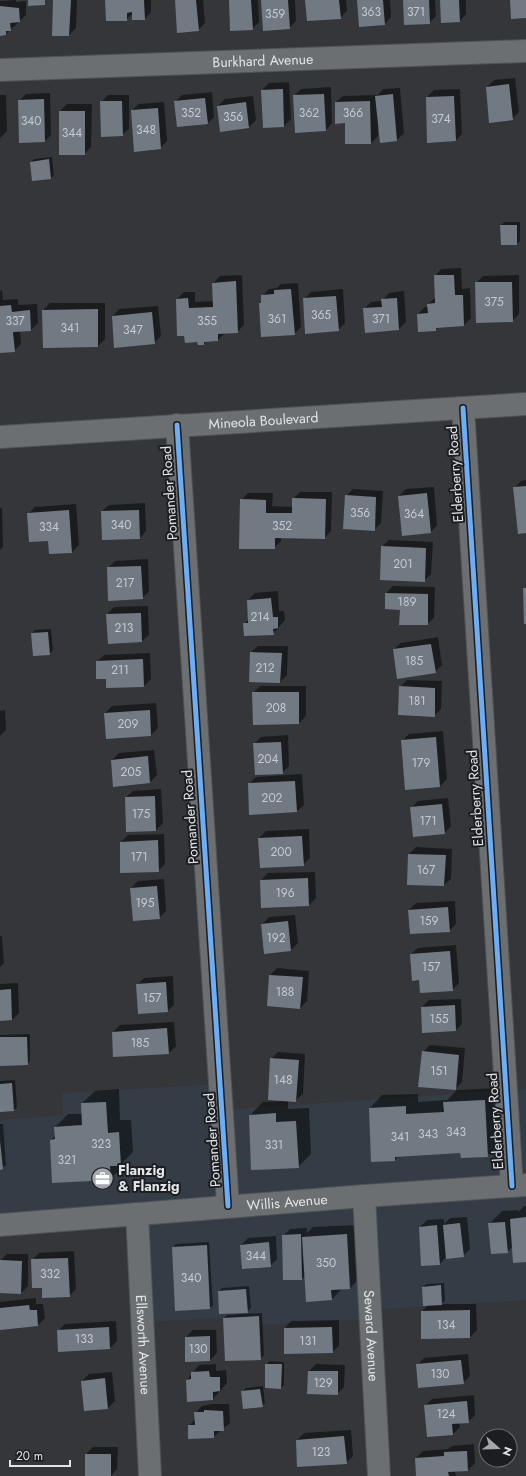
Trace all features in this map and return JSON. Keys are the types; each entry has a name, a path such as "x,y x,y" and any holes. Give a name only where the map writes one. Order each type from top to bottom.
{"street":[{"name":"Burkhard Avenue","path":"0,70 526,51"},
{"name":"Mineola Boulevard","path":"0,437 526,404"},
{"name":"Elderberry Road","path":"463,408 519,1186"},
{"name":"Pomander Road","path":"177,425 228,1206"},
{"name":"Willis Avenue","path":"0,1225 228,1206 519,1186"},
{"name":"Seward Avenue","path":"364,1196 379,1476"},
{"name":"Ellsworth Avenue","path":"137,1214 150,1476"}],"shaded area":[{"path":"220,1084 222,1110 526,1089 526,1300 370,1310 369,1319 261,1325 260,1316 143,1322 137,1214 0,1225 0,1120 63,1115 62,1093"}],"building":[{"path":"28,0 45,0 45,5 28,6"},
{"path":"53,0 71,0 69,36 52,36"},
{"path":"105,0 144,0 145,20 132,20 132,12 127,13 127,21 106,21"},
{"path":"175,0 196,0 199,31 177,33"},
{"path":"229,0 251,0 253,30 230,31"},
{"path":"261,0 288,0 290,29 263,31"},
{"path":"305,0 339,0 341,19 307,21"},
{"path":"357,0 383,0 385,25 359,27"},
{"path":"403,0 429,0 430,24 404,25"},
{"path":"440,0 459,0 460,22 441,23"},
{"path":"510,0 526,0 526,18 511,19"},
{"path":"0,6 19,8 20,22 10,23 11,31 6,31 6,35 0,36"},
{"path":"509,84 513,120 489,123 486,87"},
{"path":"283,89 284,127 263,128 261,90"},
{"path":"324,94 326,131 295,133 293,95"},
{"path":"393,94 397,141 380,143 375,96"},
{"path":"454,96 456,141 427,143 426,97"},
{"path":"205,98 208,124 177,127 174,101"},
{"path":"44,99 45,142 19,143 18,100"},
{"path":"100,101 122,101 123,136 101,137"},
{"path":"370,101 371,144 345,144 345,123 335,124 335,102"},
{"path":"246,102 249,128 220,132 217,106"},
{"path":"158,108 161,149 134,152 131,110"},
{"path":"59,111 85,111 85,155 59,155"},
{"path":"49,159 51,179 32,181 30,162"},
{"path":"500,225 517,225 517,245 501,245"},
{"path":"434,275 454,275 455,295 463,295 464,326 436,328 436,331 418,332 417,314 428,313 427,304 435,303"},
{"path":"236,281 238,333 218,334 218,341 204,342 204,345 198,345 197,342 185,343 184,336 177,336 176,299 188,298 189,308 213,307 212,283"},
{"path":"475,282 512,282 513,322 476,323"},
{"path":"291,289 295,335 261,337 259,303 261,303 261,295 274,294 274,290"},
{"path":"336,296 339,331 305,334 303,298"},
{"path":"397,298 399,330 365,333 363,308 382,307 381,299"},
{"path":"11,305 12,312 30,310 31,331 13,332 15,352 0,353 0,306"},
{"path":"98,309 98,347 43,348 42,310"},
{"path":"152,312 155,344 114,348 112,316"},
{"path":"526,486 526,533 518,534 513,487"},
{"path":"427,493 431,533 402,536 398,496"},
{"path":"345,495 376,497 375,531 343,529"},
{"path":"292,498 326,499 325,539 275,538 275,549 239,549 240,499 266,500 266,513 292,513"},
{"path":"69,510 72,553 49,554 48,541 29,542 27,513"},
{"path":"139,510 140,539 102,540 101,511"},
{"path":"381,546 426,548 425,582 380,580"},
{"path":"141,566 143,599 108,601 107,567"},
{"path":"523,588 526,588 526,624 524,624"},
{"path":"385,593 428,594 428,625 399,625 400,610 385,609"},
{"path":"271,598 273,617 278,617 278,628 273,629 274,635 244,636 243,623 248,623 247,600"},
{"path":"141,613 142,642 108,644 106,614"},
{"path":"48,632 50,655 33,656 31,633"},
{"path":"431,644 436,673 397,679 393,649"},
{"path":"250,652 282,653 280,683 249,682"},
{"path":"143,659 144,687 106,688 106,679 96,679 96,661"},
{"path":"399,686 435,688 435,717 398,715"},
{"path":"252,692 299,692 299,724 253,725"},
{"path":"150,710 151,736 106,739 104,713"},
{"path":"436,737 440,787 405,790 401,740"},
{"path":"281,742 283,774 255,775 253,743"},
{"path":"148,756 150,783 113,787 111,760"},
{"path":"295,781 297,812 249,815 248,783"},
{"path":"155,796 156,831 126,832 125,797"},
{"path":"442,804 445,834 413,837 410,807"},
{"path":"302,836 304,866 260,868 258,838"},
{"path":"158,840 159,872 120,873 120,842"},
{"path":"408,854 446,855 444,886 407,885"},
{"path":"308,878 309,906 261,908 260,880"},
{"path":"157,886 160,919 133,921 130,888"},
{"path":"448,907 450,932 410,934 408,910"},
{"path":"288,921 291,951 264,954 261,924"},
{"path":"450,951 453,991 420,993 419,980 412,981 410,954"},
{"path":"269,975 303,977 300,1009 267,1006"},
{"path":"166,982 168,1012 138,1014 136,984"},
{"path":"11,989 12,1020 0,1021 0,990"},
{"path":"455,1005 456,1031 422,1033 421,1007"},
{"path":"167,1028 169,1054 113,1057 112,1032"},
{"path":"0,1037 27,1037 28,1065 0,1066"},
{"path":"422,1051 459,1055 456,1090 418,1087"},
{"path":"270,1058 299,1060 296,1102 268,1100"},
{"path":"12,1083 14,1111 0,1112 0,1084"},
{"path":"485,1100 488,1157 461,1158 460,1153 395,1157 395,1161 371,1162 369,1108 406,1106 406,1114 444,1112 443,1102"},
{"path":"106,1102 108,1133 119,1132 121,1166 110,1166 111,1180 52,1183 50,1140 55,1139 54,1127 82,1125 81,1103"},
{"path":"276,1113 276,1122 296,1121 299,1168 251,1170 249,1115"},
{"path":"0,1141 3,1169 0,1170"},
{"path":"526,1217 526,1262 513,1263 510,1219"},
{"path":"505,1222 508,1253 491,1254 488,1223"},
{"path":"460,1223 464,1257 446,1259 443,1225"},
{"path":"437,1225 440,1265 421,1266 419,1227"},
{"path":"301,1234 302,1280 283,1280 282,1235"},
{"path":"347,1234 350,1289 331,1290 332,1300 306,1302 302,1237"},
{"path":"269,1242 271,1267 242,1269 240,1245"},
{"path":"207,1245 210,1309 175,1311 172,1247"},
{"path":"68,1258 70,1297 42,1298 42,1288 32,1288 31,1259"},
{"path":"0,1260 22,1261 21,1294 0,1293"},
{"path":"441,1285 442,1305 423,1306 422,1287"},
{"path":"246,1289 248,1313 219,1314 218,1291"},
{"path":"29,1305 30,1310 37,1310 38,1326 0,1330 0,1308"},
{"path":"470,1310 470,1338 421,1339 421,1311"},
{"path":"259,1316 261,1360 225,1361 223,1318"},
{"path":"109,1327 110,1349 58,1352 57,1330"},
{"path":"332,1327 333,1353 284,1354 284,1328"},
{"path":"210,1336 210,1361 185,1362 185,1337"},
{"path":"461,1360 464,1384 418,1388 416,1364"},
{"path":"265,1364 282,1364 281,1389 265,1388"},
{"path":"209,1371 210,1377 220,1377 220,1391 213,1392 213,1400 187,1402 186,1380 191,1379 191,1372"},
{"path":"308,1371 338,1371 338,1395 307,1394"},
{"path":"105,1378 108,1409 84,1411 81,1381"},
{"path":"260,1389 263,1407 243,1409 241,1391"},
{"path":"467,1401 469,1423 452,1424 453,1435 427,1437 424,1405"},
{"path":"204,1410 223,1411 224,1431 214,1431 214,1438 188,1439 188,1425 195,1425 194,1412 204,1412"},
{"path":"344,1436 347,1464 297,1467 296,1440"},
{"path":"467,1451 468,1471 448,1472 449,1476 416,1476 415,1458 444,1456 444,1452"},
{"path":"85,1454 111,1454 111,1476 85,1476"}],"cycle path":[{"path":"463,408 512,1186"},
{"path":"177,425 228,1206"}],"place":[{"name":"Flanzig & Flanzig","path":"102,1178"}]}
